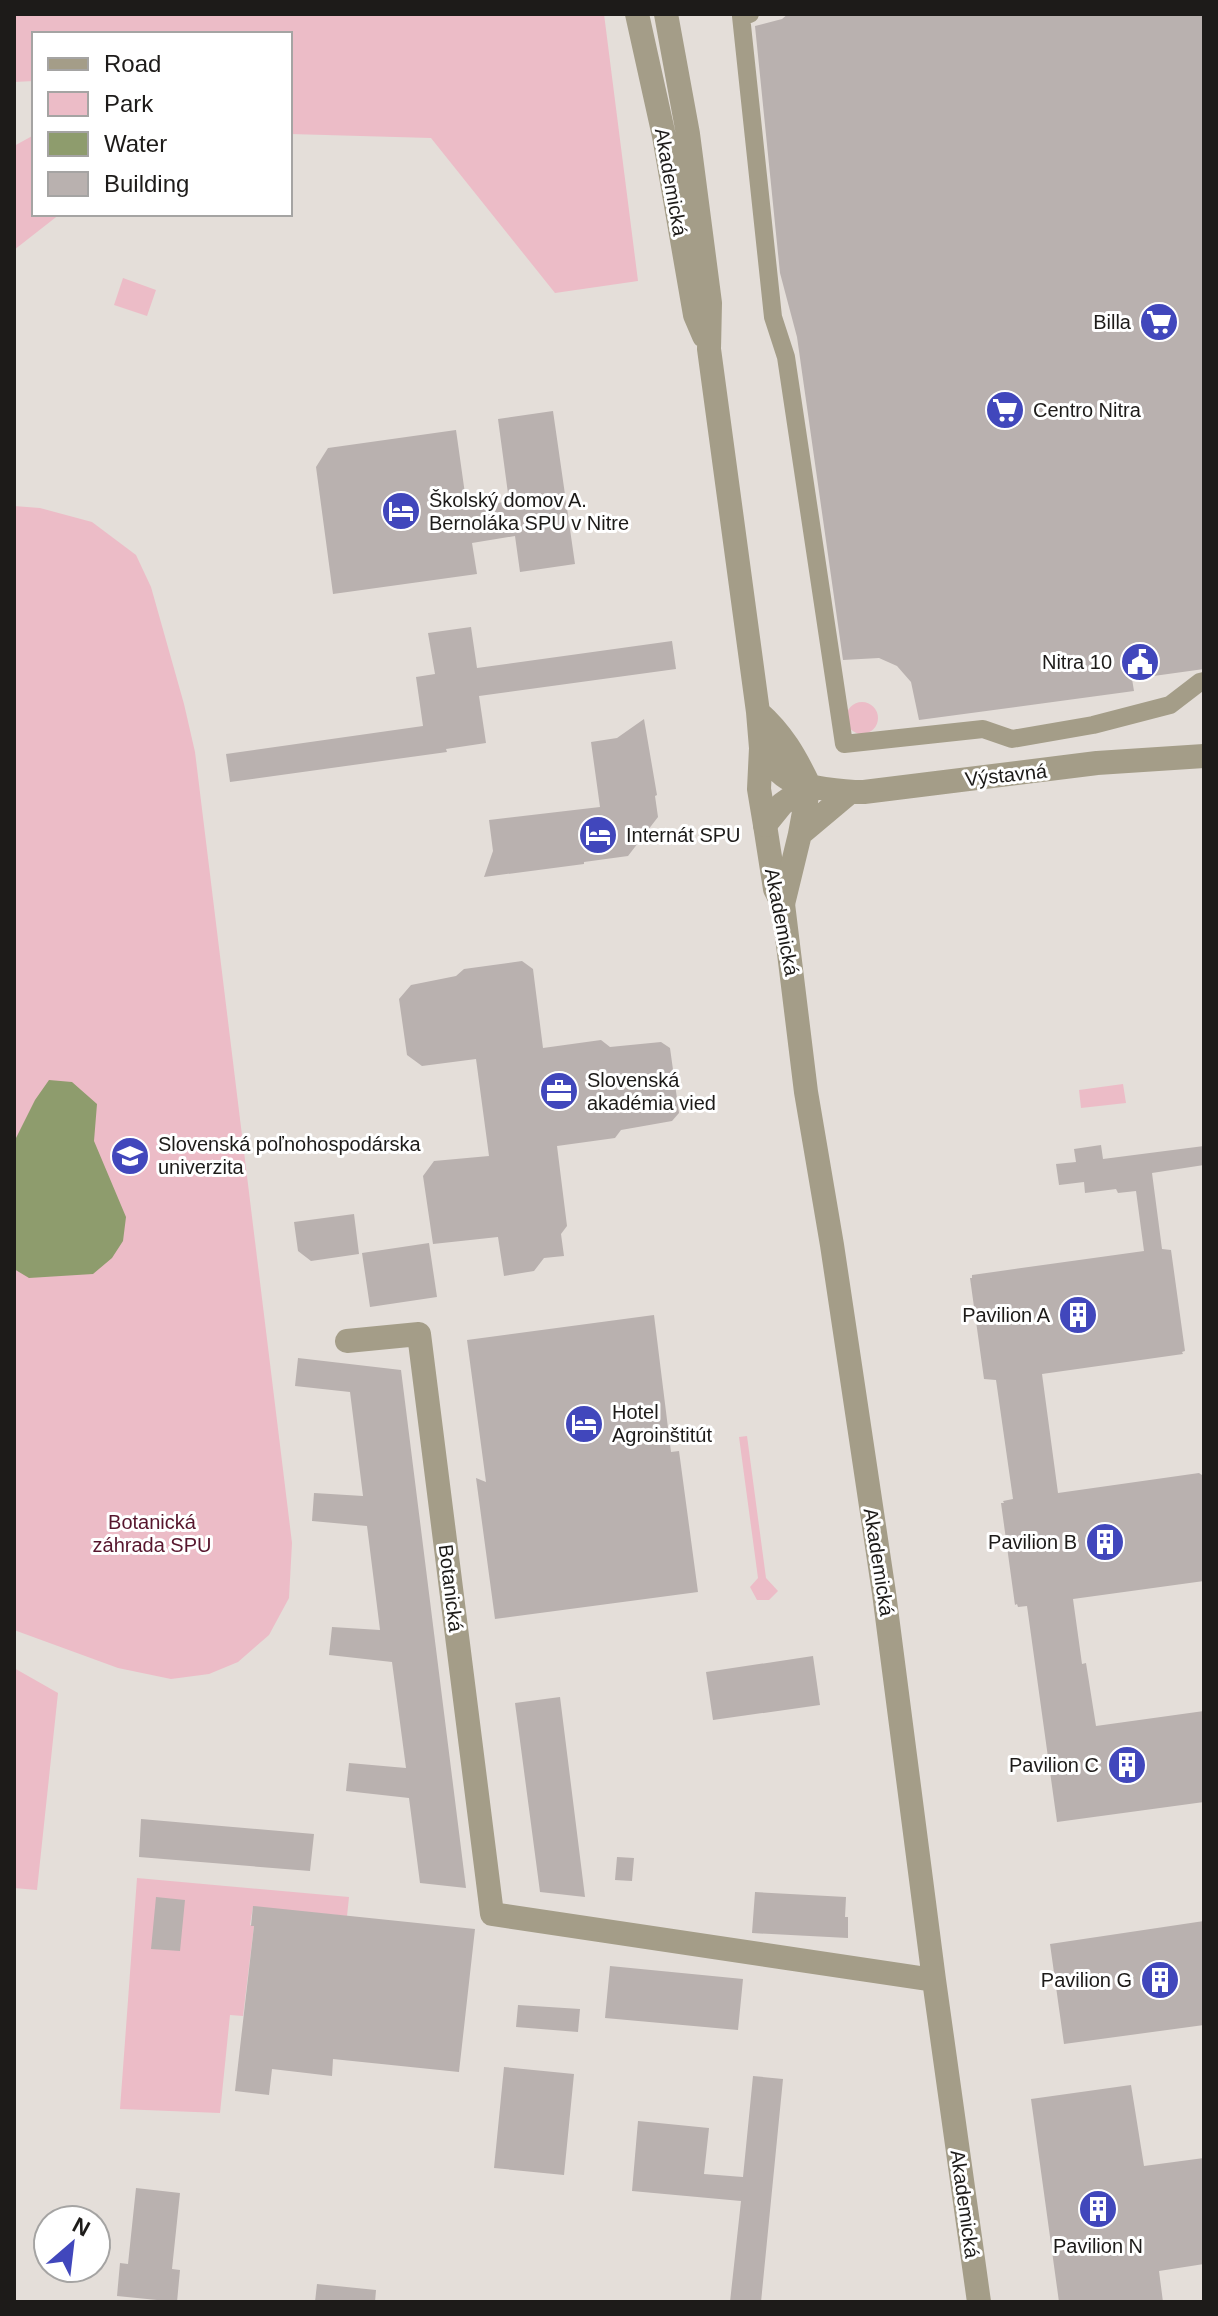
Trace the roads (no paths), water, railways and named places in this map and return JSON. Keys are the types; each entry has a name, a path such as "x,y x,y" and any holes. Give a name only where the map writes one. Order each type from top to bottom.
{"street":[{"name":"Akademická","path":"637,14 664,136 695,315 709,349"},
{"name":"Akademická","path":"666,14 688,134 710,303 709,349 758,712 761,748 759,789 775,889 783,904 806,1092 884,1593 979,2302"},
{"path":"750,14 741,16 773,317 786,357 844,744 983,729 1012,739 1093,725 1170,705 1204,681"},
{"path":"758,712 790,746 809,785 783,904"},
{"name":"Výstavná","path":"761,748 789,779 850,792 1097,763 1204,756"},
{"path":"765,825 782,804 809,785"},
{"path":"800,834 850,792"},
{"name":"Botanická","path":"347,1341 419,1334 492,1914 934,1980"}],"water":[{"path":"49,1080 72,1082 97,1104 94,1141 126,1217 123,1241 112,1258 93,1274 29,1278 14,1269 14,1142"}],"place":[{"name":"Billa","path":"1159,322"},
{"name":"Centro Nitra","path":"1005,410"},
{"name":"Školský domov A. Bernoláka SPU v Nitre","path":"401,511"},
{"name":"Nitra 10","path":"1140,662"},
{"name":"Internát SPU","path":"598,835"},
{"name":"Slovenská akadémia vied","path":"559,1091"},
{"name":"Slovenská poľnohospodárska univerzita","path":"130,1156"},
{"name":"Pavilion A","path":"1078,1315"},
{"name":"Hotel Agroinštitút","path":"584,1424"},
{"name":"Pavilion B","path":"1105,1542"},
{"name":"Pavilion C","path":"1127,1765"},
{"name":"Pavilion G","path":"1160,1980"},
{"name":"Pavilion N","path":"1098,2209"}],"park label":[{"name":"Botanická záhrada SPU","path":"152,1534"}]}
